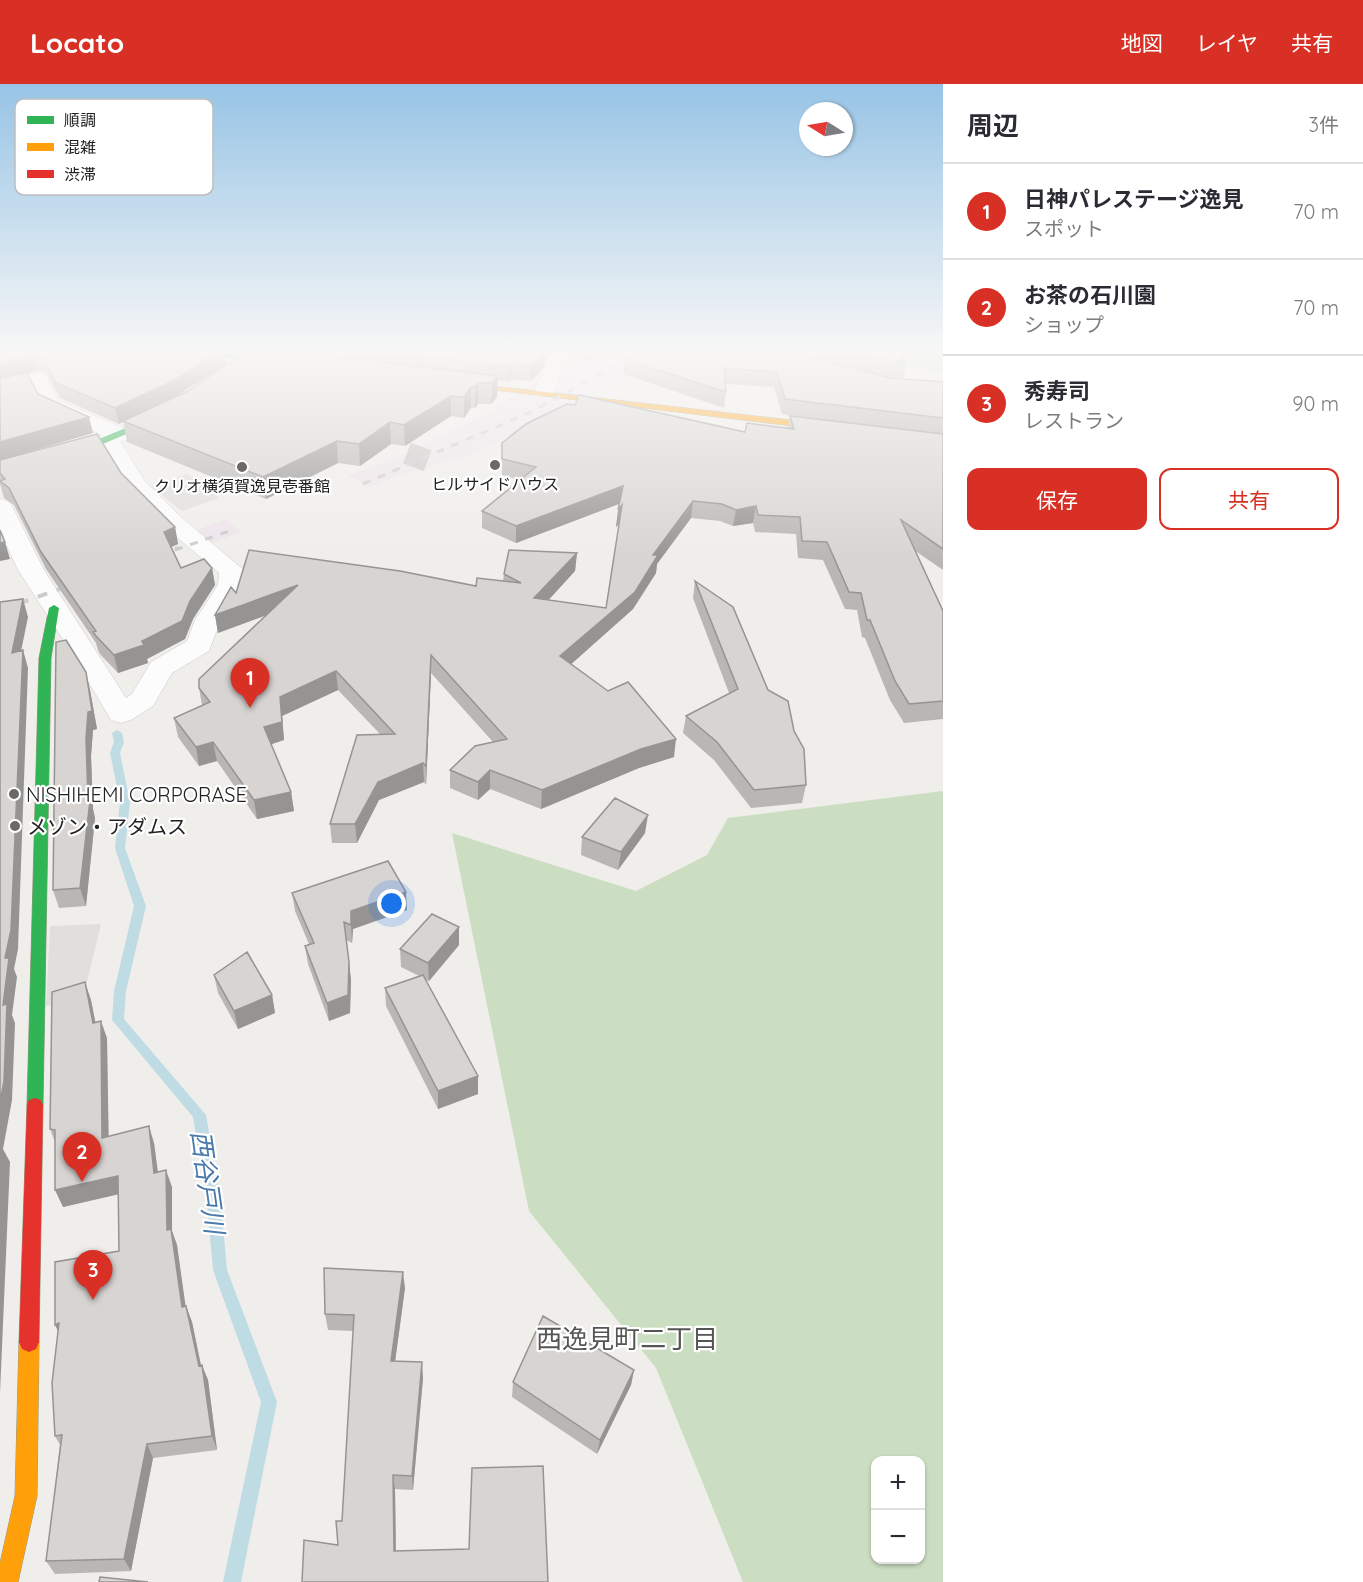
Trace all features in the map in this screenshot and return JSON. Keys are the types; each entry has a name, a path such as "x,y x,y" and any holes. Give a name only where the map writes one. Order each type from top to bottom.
{"street":[{"path":"0,506 31,570 54,608 80,644 121,714 143,700 162,668 199,645 208,620 231,585 232,571 173,522 134,483 114,438 84,422"},
{"path":"0,470 114,438 149,422"},
{"path":"785,422 850,430"},
{"path":"7,1582 26,1496 45,658 54,608"}],"shaded area":[{"path":"471,422 542,422 469,456 405,473 370,487 348,476 407,453"},
{"path":"187,474 219,498 182,511 150,486"},
{"path":"226,519 241,532 211,543 197,530"},
{"path":"101,924 83,998 46,1006 50,926"}],"green space":[{"path":"943,791 943,1582 743,1582 656,1368 529,1211 452,833 636,891 707,855 728,818"}],"building":[{"path":"0,422 72,422 0,442"},
{"path":"125,422 409,422 404,425 390,422 359,444 337,441 263,477"},
{"path":"530,422 700,422 745,432 747,423 794,429 792,422 840,422 943,434 943,549 901,520 943,611 943,701 909,704 895,681 870,620 867,620 861,593 849,592 827,542 802,541 800,517 758,515 756,506 736,510 722,504 693,501 653,555 658,555 635,592 560,656 608,691 628,682 676,739 641,749 542,790 490,770 478,782 450,770 475,746 507,739 431,655 426,766 423,763 378,782 355,824 330,824 357,735 395,734 336,671 280,697 282,722 264,727 291,792 254,800 213,742 196,747 174,718 210,702 199,688 199,679 298,585 215,615 231,587 236,593 249,550 400,571 476,586 477,578 521,583 504,574 509,550 577,553 534,598 606,608 623,486 516,526 482,511 536,467 502,459 502,443"},
{"path":"97,434 121,473 175,527 164,532 181,568 204,559 212,568 190,601 182,621 142,641 144,645 114,655 93,632 96,631 41,552 9,488 0,481 5,479 0,473 0,460"},
{"path":"0,530 5,542 0,543"},
{"path":"695,581 733,607 768,690 788,701 794,731 804,749 806,785 754,790 717,742 686,716 738,689"},
{"path":"23,599 12,653 23,650 11,930 5,958 9,958 3,1005 7,1004 4,1081 0,1102 0,602"},
{"path":"66,640 86,672 92,711 88,712 86,739 88,800 90,800 80,888 53,890 56,642"},
{"path":"615,798 648,815 621,852 582,837"},
{"path":"388,861 406,892 351,911 351,925 344,922 349,962 348,995 327,1003 305,946 314,943 292,893"},
{"path":"432,914 459,927 428,963 400,949"},
{"path":"247,952 272,995 234,1011 214,975"},
{"path":"423,975 478,1076 438,1091 385,988"},
{"path":"85,982 93,1023 101,1021 102,1138 149,1126 154,1173 166,1170 167,1230 171,1229 182,1307 186,1306 199,1366 202,1365 212,1436 147,1444 124,1559 46,1561 62,1435 55,1436 52,1383 59,1323 55,1325 55,1262 119,1251 118,1176 55,1190 55,1130 50,1129 52,992"},
{"path":"324,1268 403,1272 391,1361 422,1362 412,1476 393,1475 394,1551 469,1549 472,1468 543,1466 548,1582 302,1582 304,1540 338,1545 336,1521 342,1521 354,1315 325,1314"},
{"path":"543,1316 634,1370 600,1440 513,1382"},
{"path":"100,1577 148,1582 99,1582"}],"waterway":[{"name":"西谷戸川","path":"117,733 119,742 115,753 125,802 120,848 140,906 120,991 118,1020 199,1115 214,1203 220,1270 269,1402 232,1582"}],"tunnel":[{"path":"407,453 436,464"}],"railway":[{"path":"363,484 508,422"},
{"path":"175,550 235,529"},
{"path":"156,556 179,548"},
{"path":"0,610 77,583"}],"traffic: fast":[{"path":"0,469 95,444 147,422"},
{"path":"35,1105 45,658 54,608"}],"traffic: slow":[{"path":"782,422 834,428"},
{"path":"7,1582 26,1496 29,1342"}],"traffic: jam":[{"path":"29,1342 35,1105"}],"place":[{"name":"ヒルサイドハウス","path":"495,465"},
{"name":"クリオ横須賀逸見壱番館","path":"242,467"},
{"name":"日神パレステージ逸見","path":"250,708"},
{"name":"NISHIHEMI CORPORASE","path":"14,794"},
{"name":"メゾン・アダムス","path":"15,826"},
{"name":"お茶の石川園","path":"82,1182"},
{"name":"秀寿司","path":"93,1300"}],"district":[{"name":"西逸見町二丁目","path":"627,1338"}]}
